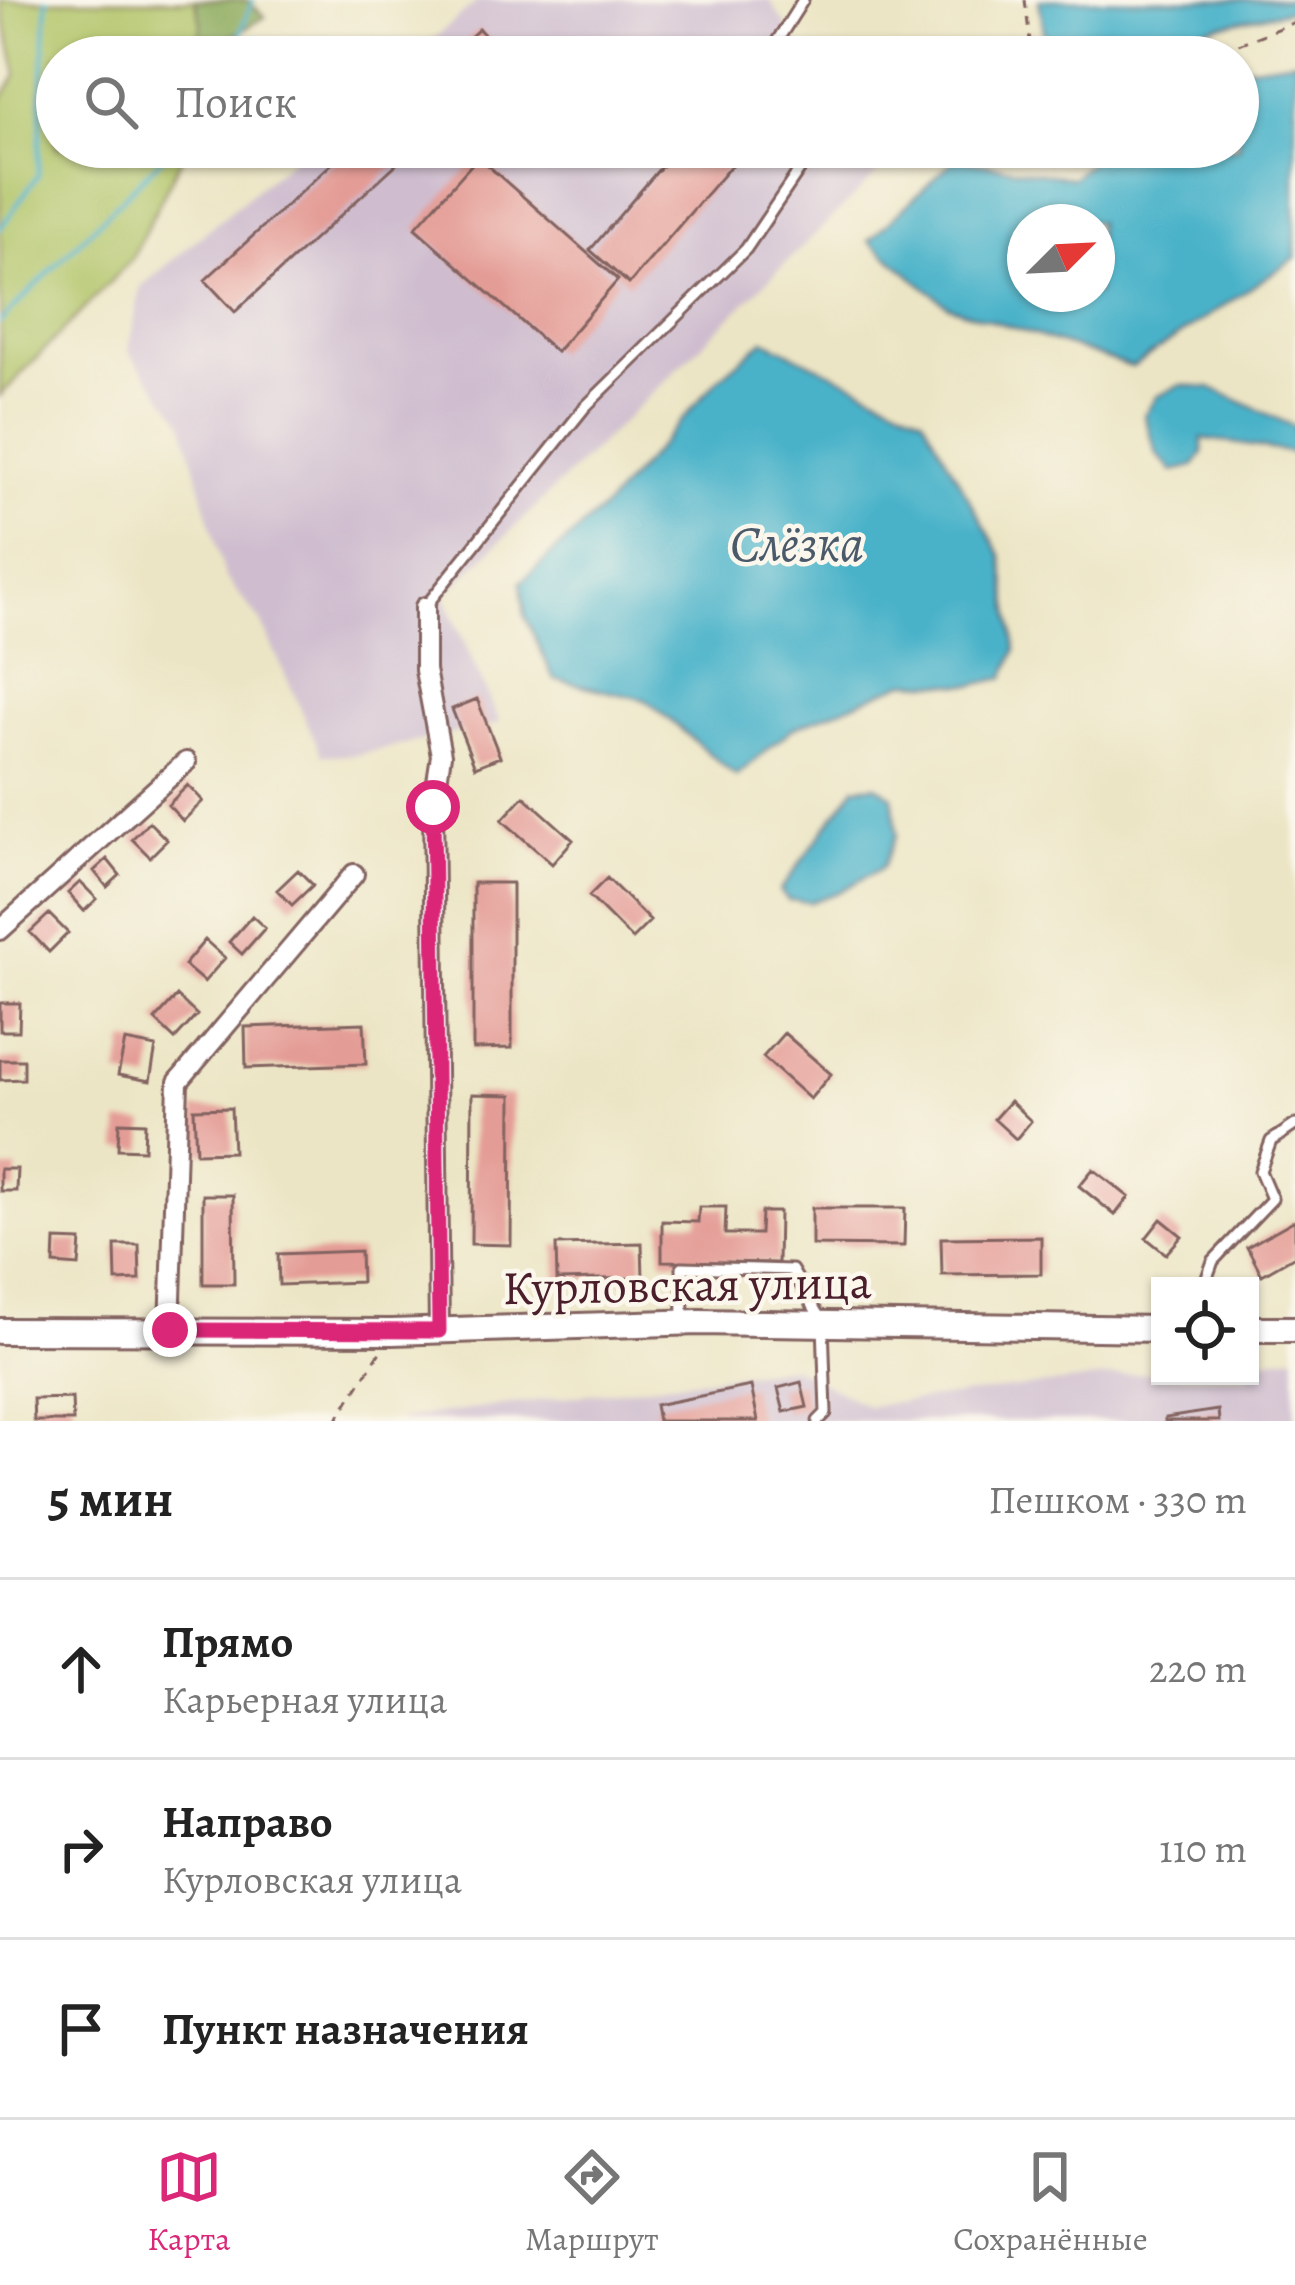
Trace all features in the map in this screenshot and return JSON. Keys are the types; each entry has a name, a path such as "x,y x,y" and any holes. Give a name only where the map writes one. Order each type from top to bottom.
{"main road":[{"name":"Курловская улица","path":"0,1331 392,1332 683,1322 1151,1329"},
{"path":"1259,1329 1295,1329"}],"street":[{"path":"425,607 425,670 441,755 433,807 439,1331"},
{"path":"0,930 187,762"},
{"path":"170,1330 178,1082 354,874"}],"lane":[{"path":"780,36 803,0"},
{"path":"425,607 585,407 746,249 801,168"},
{"path":"1207,1277 1213,1261 1272,1199 1260,1171 1271,1141 1295,1125"},
{"path":"683,1322 682,1267 792,1270 823,1322 826,1413 818,1421"}],"path":[{"path":"1025,0 1029,36"},
{"path":"1259,36 1295,22"},
{"path":"336,1421 392,1332"}],"shaded area":[{"path":"479,0 770,0 792,36 437,36"},
{"path":"281,168 875,168 878,173 444,596 500,723 356,755 322,755 261,622 225,577 183,421 128,351 141,287"},
{"path":"1295,1355 1295,1421 398,1421 792,1367 868,1406 1151,1372 1151,1385 1259,1385 1259,1359"}],"green space":[{"path":"0,0 195,0 200,36 36,36 36,168 177,168 131,260 0,396 0,103 17,74"},
{"path":"195,0 247,0 265,17 233,36 200,36"}],"water":[{"path":"1039,0 1295,0 1295,9 1172,36 1045,36"},
{"path":"1295,60 1295,258 1132,367 948,306 869,241 946,168 1010,168 1072,178 1083,168 1259,168 1259,65"},
{"name":"Слёзка","path":"764,340 923,417 1002,557 1016,650 1004,678 974,685 905,682 792,729 736,776 646,700 554,679 525,616 521,582 608,504 718,379"},
{"path":"1181,385 1211,388 1295,427 1295,453 1202,438 1203,453 1194,466 1172,471 1157,454 1144,415 1156,397"},
{"path":"876,785 893,796 897,834 883,867 811,902 788,900 780,891 855,787"}],"building":[{"path":"327,168 392,168 235,312 205,280"},
{"path":"468,168 491,168 618,280 556,352 415,228"},
{"path":"660,168 729,168 629,284 590,250"},
{"path":"477,699 500,757 475,767 452,709"},
{"path":"188,785 203,801 183,821 168,805"},
{"path":"524,796 573,840 552,864 502,820"},
{"path":"149,822 167,840 150,857 132,839"},
{"path":"107,859 120,875 107,887 94,871"},
{"path":"298,870 313,885 292,905 277,890"},
{"path":"607,878 650,921 632,939 589,896"},
{"path":"80,882 97,899 84,911 68,893"},
{"path":"473,883 512,883 512,1048 473,1049"},
{"path":"49,914 68,933 49,952 30,932"},
{"path":"252,916 265,928 242,954 229,942"},
{"path":"205,940 225,958 204,982 184,965"},
{"path":"177,996 197,1015 175,1039 155,1020"},
{"path":"0,1003 20,1003 19,1031 0,1031"},
{"path":"364,1023 366,1064 246,1068 245,1027"},
{"path":"784,1033 831,1074 810,1099 763,1057"},
{"path":"125,1041 156,1047 150,1081 118,1075"},
{"path":"0,1060 24,1060 24,1079 0,1080"},
{"path":"472,1094 512,1095 511,1245 471,1244"},
{"path":"1010,1101 1031,1121 1016,1139 994,1119"},
{"path":"231,1108 233,1152 196,1153 194,1109"},
{"path":"119,1122 145,1123 144,1150 118,1149"},
{"path":"0,1169 17,1169 16,1191 0,1191"},
{"path":"1093,1169 1129,1197 1115,1215 1079,1186"},
{"path":"203,1195 233,1195 234,1284 203,1284"},
{"path":"699,1207 726,1207 725,1234 760,1234 761,1212 779,1212 778,1263 662,1261 662,1221 698,1222"},
{"path":"812,1208 905,1208 904,1246 812,1245"},
{"path":"1161,1219 1182,1236 1166,1254 1146,1238"},
{"path":"1295,1220 1295,1256 1262,1275 1247,1247"},
{"path":"1041,1237 1041,1274 942,1275 941,1238"},
{"path":"55,1240 81,1241 79,1266 54,1264"},
{"path":"642,1243 643,1278 557,1280 556,1245"},
{"path":"115,1245 139,1245 140,1280 116,1281"},
{"path":"360,1251 361,1282 279,1285 278,1254"},
{"path":"801,1382 807,1407 784,1412 778,1388"},
{"path":"751,1386 758,1421 658,1421 655,1405"},
{"path":"72,1398 73,1421 34,1421 33,1399"},
{"path":"1218,1410 1219,1421 1165,1421 1165,1418"}],"waterway":[{"path":"45,36 47,0"},
{"path":"239,36 253,0"},
{"path":"0,229 38,168"},
{"path":"0,322 152,168"}],"route":[{"path":"170,1330 439,1331 433,807"}]}
